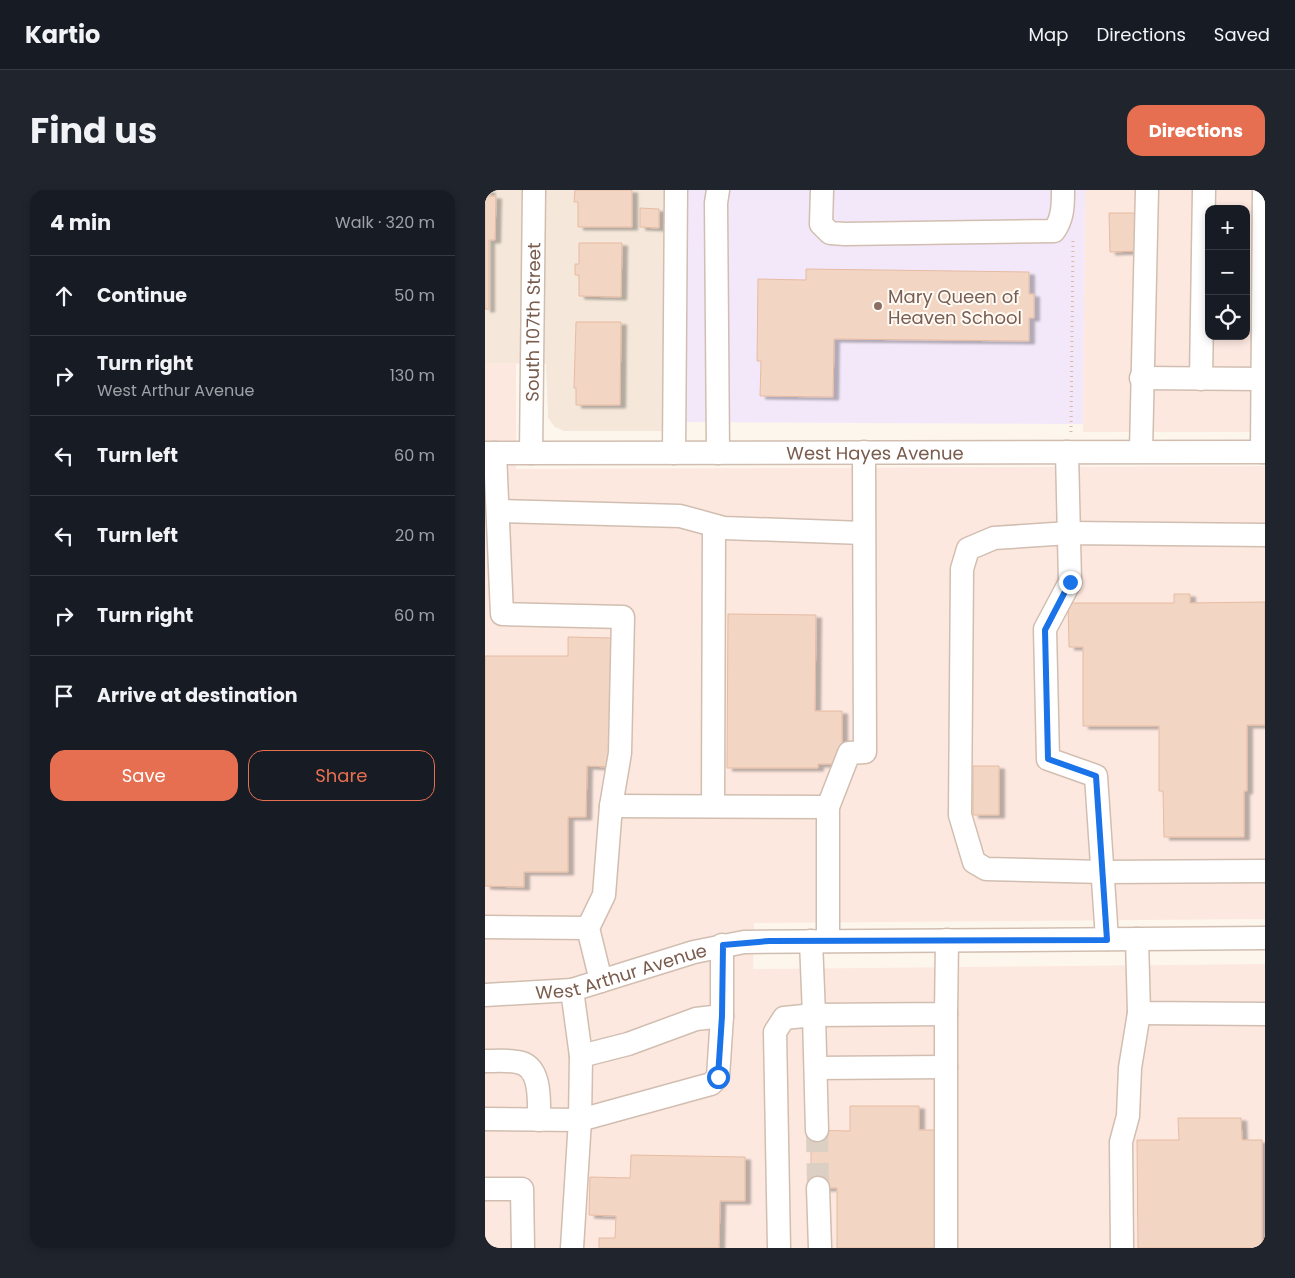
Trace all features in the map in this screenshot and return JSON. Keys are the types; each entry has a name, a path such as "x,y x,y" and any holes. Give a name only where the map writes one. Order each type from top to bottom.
{"street":[{"name":"South 107th Street","path":"531,453 534,190"},
{"path":"674,453 676,190"},
{"path":"718,190 716,202 718,453"},
{"path":"822,190 821,224 829,233 845,234 1053,231 1061,222 1063,190"},
{"path":"1141,452 1141,378 1147,190"},
{"path":"1201,379 1204,190"},
{"path":"1263,452 1264,190"},
{"path":"1141,378 1262,379"},
{"path":"817,1130 814,1015 828,807 849,753 865,752 864,452"},
{"path":"1067,452 1070,582 1045,630 1048,759 1096,776 1107,940"},
{"name":"West Hayes Avenue","path":"490,453 1263,452"},
{"path":"490,453 498,511 494,613 623,617 620,753 611,806 604,896 588,928 601,981"},
{"path":"498,511 680,516 724,528 863,533"},
{"path":"713,806 714,526"},
{"path":"1265,535 1069,533 994,538 968,549 962,569 960,815 974,862 986,869 1102,872 1265,871"},
{"path":"611,806 828,807"},
{"path":"485,927 588,928"},
{"name":"West Arthur Avenue","path":"485,995 572,990 723,945 744,942 1265,938"},
{"path":"1122,1248 1121,1142 1128,1116 1130,1068 1139,1013 1137,939"},
{"path":"946,1248 945,1067 947,940"},
{"path":"485,1119 580,1120 711,1084 718,1077 722,1016 723,945"},
{"path":"572,990 581,1056 580,1120 572,1248"},
{"path":"1139,1013 1265,1014"},
{"path":"779,1248 775,1032 784,1018 814,1015 947,1014"},
{"path":"581,1056 628,1044 696,1020 722,1016"},
{"path":"485,1061 519,1062 531,1070 538,1084 539,1120"},
{"path":"816,1068 945,1067"},
{"path":"818,1188 820,1248"},
{"path":"485,1189 523,1189 523,1248"}],"path":[{"path":"1071,426 1073,239"}],"shaded area":[{"path":"485,190 667,190 665,431 564,431 555,427 548,418 546,364 485,363"},
{"name":"Mary Queen of Heaven School","path":"679,190 1085,190 1083,424 666,422"},
{"path":"1085,190 1265,190 1265,432 1083,432"},
{"path":"485,363 516,363 516,469 1265,466 1265,919 754,923 753,969 1265,964 1265,1248 485,1248"}],"building":[{"path":"485,190 490,190 489,196 496,196 495,240 489,240 489,309 485,309"},
{"path":"575,190 632,190 632,227 578,227 578,202 574,202"},
{"path":"640,208 659,209 659,228 640,227"},
{"path":"1109,213 1136,213 1137,251 1110,252"},
{"path":"579,243 622,243 621,297 579,296 579,275 575,275 575,264 579,264"},
{"path":"806,269 1029,272 1029,294 1034,294 1034,318 1029,318 1029,341 834,339 833,397 760,396 761,361 757,361 758,279 806,280"},
{"path":"576,322 621,322 620,405 576,405 576,388 574,388"},
{"path":"1174,594 1190,594 1190,603 1265,602 1265,725 1247,725 1247,791 1244,791 1244,837 1164,837 1163,791 1159,791 1159,726 1083,726 1083,647 1069,647 1068,603 1174,603"},
{"path":"728,614 816,615 815,711 842,711 842,764 818,764 818,768 727,768"},
{"path":"568,637 612,638 611,767 587,766 586,817 568,817 568,872 524,872 524,887 485,886 485,656 568,656"},
{"path":"973,766 999,766 999,815 973,815"},
{"path":"850,1106 919,1106 919,1130 938,1130 938,1248 837,1248 837,1188 811,1188 811,1130 850,1131"},
{"path":"1178,1118 1241,1118 1242,1140 1262,1140 1262,1248 1138,1248 1137,1140 1179,1140"},
{"path":"631,1155 745,1157 745,1201 720,1201 719,1248 599,1248 599,1238 615,1238 616,1216 589,1215 590,1177 630,1178"}],"tunnel":[{"path":"817,1130 818,1188"}],"place":[{"name":"Mary Queen of Heaven School","path":"878,306"}],"route":[{"path":"718,1077 722,1016 723,945 769,941 1107,940 1096,776 1048,759 1045,630 1070,582"}]}
